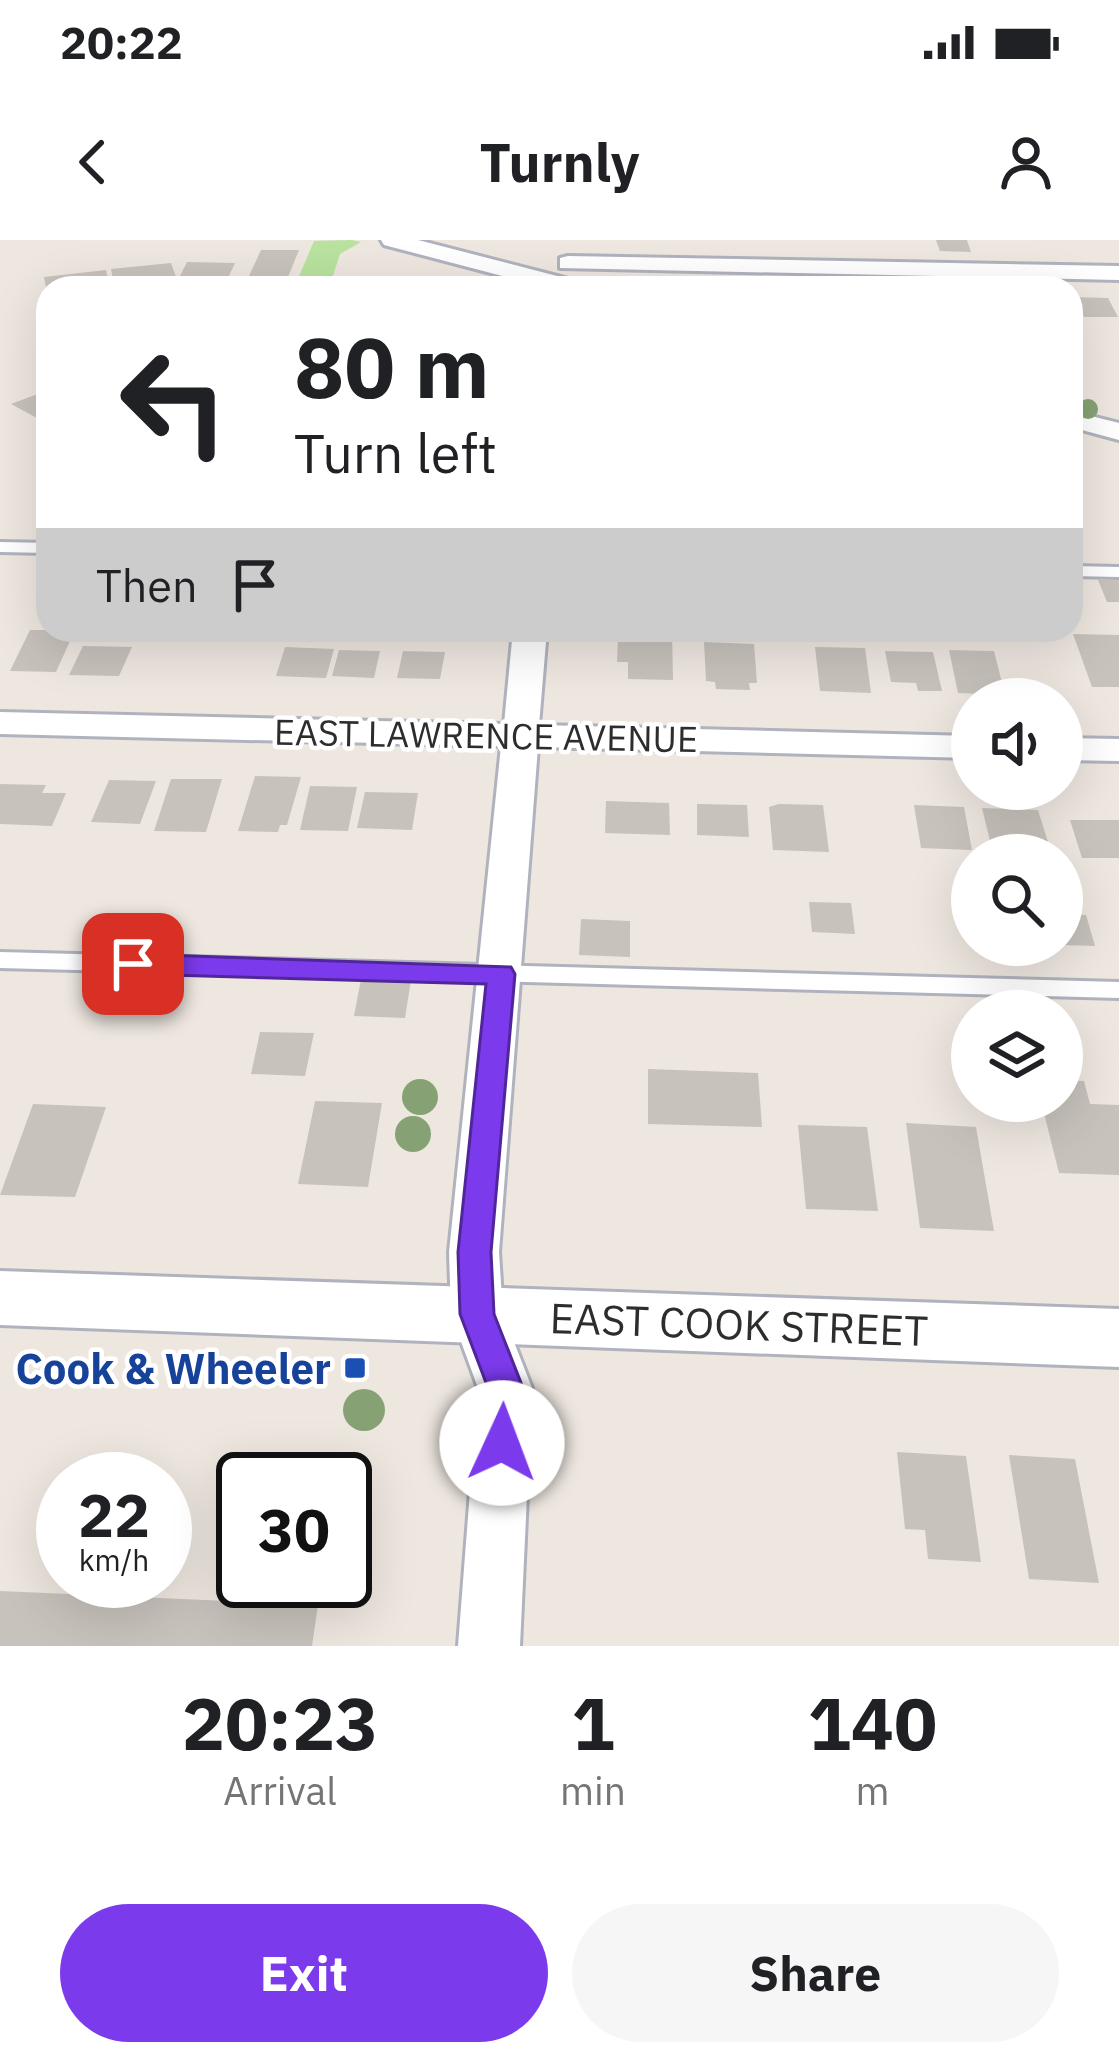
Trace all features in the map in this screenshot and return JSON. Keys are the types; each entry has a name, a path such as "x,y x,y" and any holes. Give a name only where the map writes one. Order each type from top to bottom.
{"street":[{"path":"392,240 569,273 1119,273"},
{"path":"1083,422 1119,432"},
{"path":"489,1646 505,1388 477,1314 474,1252 529,642"},
{"name":"EAST LAWRENCE AVENUE","path":"0,723 951,746"},
{"path":"1083,749 1119,750"},
{"name":"EAST COOK STREET","path":"0,1298 1119,1338"}],"lane":[{"path":"0,547 36,548"},
{"path":"1083,571 1119,572"},
{"path":"0,960 1119,990"}],"green space":[{"path":"314,241 361,242 340,254 333,276 299,276"}],"building":[{"path":"936,240 967,240 971,252 940,251"},
{"path":"261,250 299,250 288,276 249,276"},
{"path":"187,262 235,263 229,276 180,276"},
{"path":"171,263 176,276 112,276 111,269"},
{"path":"106,270 107,276 53,276"},
{"path":"1083,297 1108,298 1118,317 1084,317"},
{"path":"36,395 36,418 11,404"},
{"path":"1098,580 1119,580 1119,602 1107,602"},
{"path":"30,630 36,630 36,642 70,642 56,672 10,671"},
{"path":"1083,634 1119,635 1119,687 1092,687 1076,642 1083,642"},
{"path":"618,642 672,642 673,680 628,679 628,662 617,662"},
{"path":"704,642 754,644 757,683 749,683 750,690 716,689 715,682 706,681"},
{"path":"83,646 132,647 119,676 69,675"},
{"path":"285,647 334,649 326,678 276,676"},
{"path":"815,647 865,648 871,693 820,691"},
{"path":"339,650 380,651 374,678 332,676"},
{"path":"949,650 994,651 1001,678 955,678"},
{"path":"403,651 445,652 440,679 397,678"},
{"path":"885,651 933,652 942,691 918,691 916,683 891,682"},
{"path":"255,776 301,777 287,825 280,825 278,832 238,831"},
{"path":"171,779 222,779 206,832 154,831"},
{"path":"109,780 156,781 140,824 91,822"},
{"path":"0,784 46,785 42,793 66,793 52,826 0,824"},
{"path":"310,786 357,787 348,831 300,830"},
{"path":"365,792 418,793 412,830 357,828"},
{"path":"606,801 669,803 670,835 605,833"},
{"path":"697,804 747,805 749,837 697,835"},
{"path":"823,805 829,852 773,850 769,807"},
{"path":"914,805 965,810 969,834 951,834 951,849 921,848"},
{"path":"982,810 1038,810 1046,834 988,834"},
{"path":"1070,820 1119,820 1119,858 1083,858 1083,834 1074,834"},
{"path":"809,902 851,903 855,934 812,932"},
{"path":"1083,915 1086,915 1095,946 1083,946"},
{"path":"581,919 630,921 630,957 579,955"},
{"path":"361,979 411,980 405,1018 354,1016"},
{"path":"260,1032 314,1033 305,1076 251,1074"},
{"path":"648,1069 758,1073 762,1127 648,1124"},
{"path":"1084,1081 1090,1104 1119,1105 1119,1175 1059,1173 1046,1122 1083,1122"},
{"path":"315,1101 382,1103 368,1187 298,1184"},
{"path":"33,1104 106,1107 75,1197 0,1195"},
{"path":"906,1123 976,1127 994,1231 920,1228"},
{"path":"798,1125 867,1127 878,1211 806,1209"},
{"path":"897,1452 966,1456 981,1562 928,1559 925,1530 905,1529"},
{"path":"1009,1455 1075,1459 1099,1583 1029,1579"},
{"path":"0,1591 36,1593 36,1608 192,1608 192,1599 216,1601 216,1608 318,1608 312,1646 0,1646"}],"place":[{"name":"Cook & Wheeler","path":"355,1368"}],"route":[{"path":"133,964 501,974 474,1252 477,1314 505,1388 502,1443"}]}
